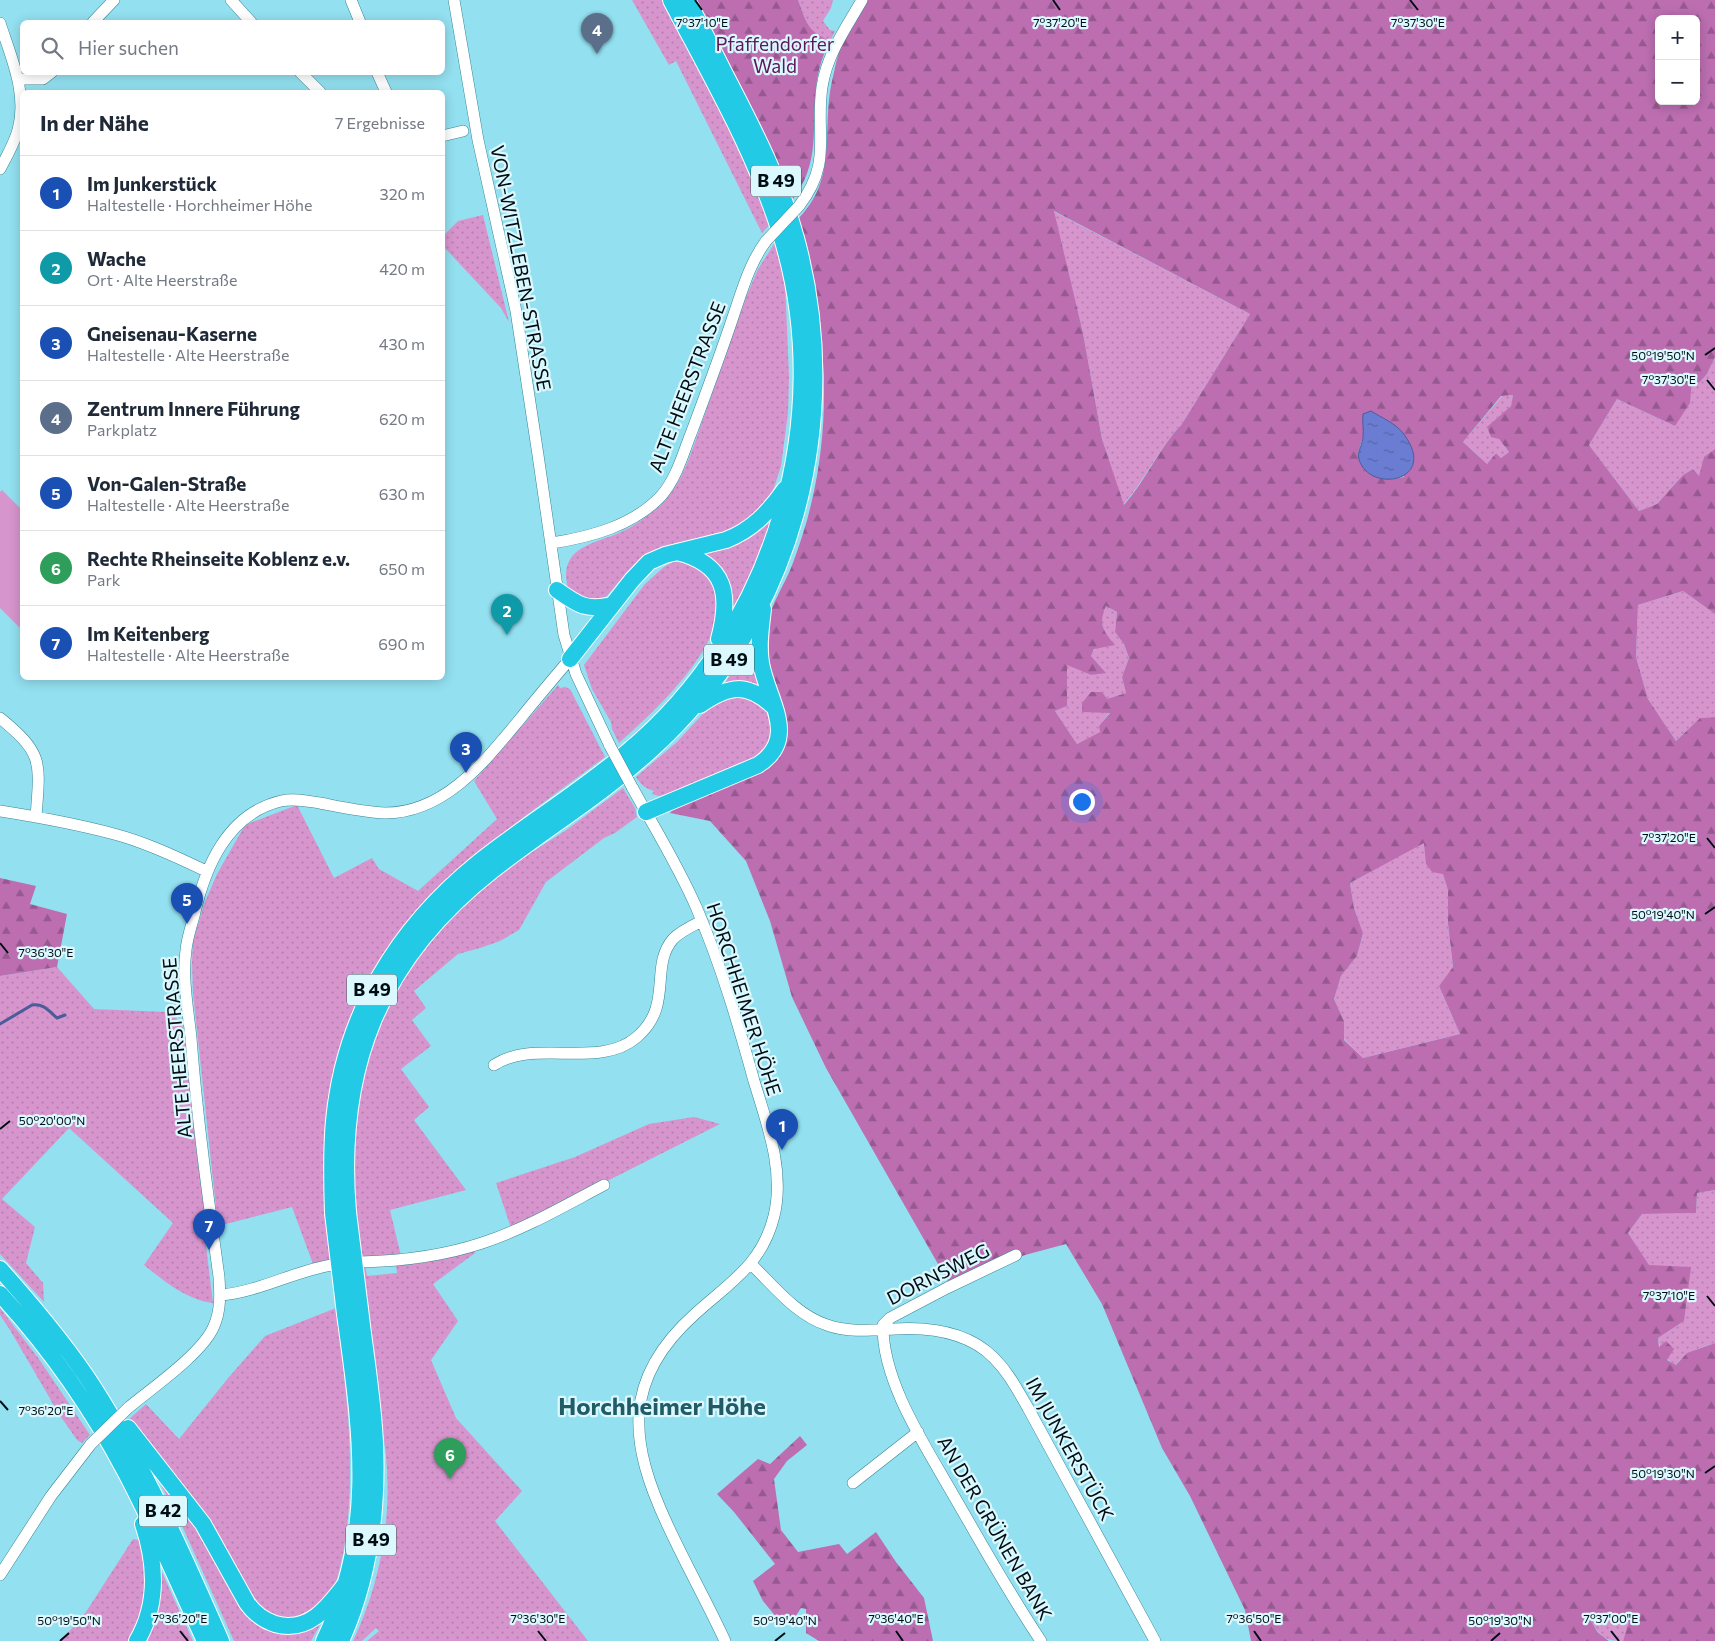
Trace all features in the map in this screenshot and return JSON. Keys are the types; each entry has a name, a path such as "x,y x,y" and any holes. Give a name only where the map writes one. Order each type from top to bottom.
{"highway":[{"name":"B 49","path":"341,1641 355,1607 365,1570 376,1495 375,1435 353,1312 341,1213 332,1164 334,1121 345,1060 355,1029 368,998 400,943 432,905 461,878 510,839 609,767 638,743 678,703 715,656 739,616 761,571 779,524 790,484 799,421 800,360 798,316 786,254 772,207 750,154 671,0"},
{"name":"B 49","path":"341,1213 349,1109 357,1069 376,1013 390,986 411,953 438,919 466,892 632,767 688,714 728,661 764,601 788,542 800,505 808,466 813,424 815,351 811,311 796,238 778,185 745,113 687,0"},
{"path":"570,659 612,605 649,562 660,556 726,540 744,532 766,514 790,484"},
{"path":"677,552 704,562 715,572 722,586 725,609 715,656"},
{"path":"557,590 583,607 598,608 612,605"},
{"path":"646,812 763,762 775,749 779,737 779,720 760,660 764,601"},
{"path":"688,714 717,694 731,689 743,689 754,692 774,707"},
{"name":"B 42","path":"0,1269 57,1338 93,1387 156,1497 222,1641"},
{"name":"B 42","path":"0,1294 65,1376 99,1426 126,1472 205,1641"},
{"name":"B 49","path":"347,1582 360,1516 362,1458 353,1312"},
{"path":"93,1387 112,1405 146,1452 194,1512 247,1602 258,1615 272,1623 298,1626 315,1618 328,1606 347,1582"},
{"path":"126,1472 145,1530 152,1557 154,1578 150,1610 137,1641"},
{"path":"324,1641 336,1615 347,1582"}],"street":[{"path":"95,20 114,0"},
{"path":"230,0 249,20"},
{"path":"351,0 359,20"},
{"name":"VON-WITZLEBEN-STRASSE","path":"454,0 478,140 516,311 552,543"},
{"name":"ALTE HEERSTRASSE","path":"552,543 578,539 619,524 646,509 667,489 677,469 719,360 748,274 766,241 799,206 814,180 822,156 822,94 827,67 834,47 862,0"},
{"path":"0,23 18,79 20,98"},
{"path":"18,79 43,79 48,75"},
{"path":"303,75 318,90"},
{"path":"379,75 385,90"},
{"path":"0,169 15,140 20,124"},
{"path":"445,135 463,132"},
{"path":"552,543 557,590 570,659"},
{"name":"ALTE HEERSTRASSE","path":"0,1575 51,1496 91,1444 128,1408 192,1355 205,1341 215,1324 220,1296 194,1084 185,976 186,951 197,900 206,871 226,838 239,823 253,812 278,801 298,799 356,810 389,813 417,809 437,799 457,786 489,755 570,659"},
{"name":"HORCHHEIMER HÖHE","path":"570,659 610,746 702,921 728,994 760,1099 777,1170 777,1199 771,1227 761,1250 751,1264 690,1318 666,1344 648,1376 638,1419 641,1455 651,1487 678,1547 725,1641"},
{"path":"0,718 26,741 36,756 39,778 36,817"},
{"path":"0,811 114,834 174,856 206,871"},
{"path":"494,1065 519,1056 533,1054 592,1052 613,1049 633,1040 647,1027 658,1007 663,961 669,945 683,931 702,921"},
{"path":"361,1262 410,1259 475,1246 523,1226 604,1185"},
{"name":"DORNSWEG","path":"883,1330 883,1325 890,1318 1016,1255"},
{"name":"IM JUNKERSTÜCK","path":"751,1264 793,1304 814,1320 829,1326 845,1329 883,1330 922,1328 949,1333 980,1347 993,1357 1003,1368 1028,1408 1155,1641"},
{"path":"220,1296 246,1291 310,1270 332,1265"},
{"name":"AN DER GRÜNEN BANK","path":"883,1330 886,1358 918,1432 1013,1598 1041,1641"},
{"name":"AN DER GRÜNEN BANK","path":"853,1483 918,1432"}],"shaded area":[{"path":"632,0 665,0 735,135 771,223 762,233 676,61 669,65"},
{"path":"798,0 833,0 831,8 823,21 830,30 835,31 829,43 810,27"},
{"path":"1053,211 1250,314 1182,424 1166,443 1123,505 1102,439 1083,333"},
{"path":"483,215 509,322 501,308 445,248 445,234 458,221"},
{"path":"776,241 785,281 789,377 788,413 781,466 771,497 741,529 643,559 626,573 606,597 591,602 568,589 566,575 572,556 587,545 624,531 647,517 674,489 691,454 746,297 758,269"},
{"path":"1715,357 1715,449 1704,458 1699,477 1693,469 1683,475 1657,504 1639,511 1589,445 1617,399 1675,426 1692,378 1699,383 1707,374"},
{"path":"1513,395 1511,406 1487,428 1509,452 1501,458 1496,453 1487,464 1463,442 1502,396"},
{"path":"2,490 20,508 20,628 0,608 0,492"},
{"path":"766,520 773,522 737,608 730,604 697,551"},
{"path":"673,562 696,566 708,576 719,597 717,619 710,639 684,678 619,743 612,729 611,722 592,689 584,665 645,584 664,567"},
{"path":"1683,591 1715,614 1715,717 1700,718 1676,741 1648,699 1636,657 1638,605"},
{"path":"1106,606 1117,612 1115,632 1124,644 1129,658 1122,677 1126,693 1107,699 1110,712 1099,726 1101,732 1077,744 1055,711 1067,706 1067,664 1091,675 1105,672 1091,656 1104,632 1101,618"},
{"path":"755,637 760,687 723,686"},
{"path":"558,685 560,688 570,689 605,757 525,816 428,897 396,936 379,962 331,1261 313,1264 292,1207 218,1226 193,993 193,941 205,902 217,874 245,825 297,805 334,878 372,858 379,869 418,891 497,819 474,781"},
{"path":"742,694 767,707 774,734 761,756 674,793 659,796 652,794 654,791 646,788 639,782 636,777 677,742 710,706 718,700"},
{"path":"623,788 635,808 637,817 615,833 604,838 546,882 519,930 500,941 458,954 414,991 426,1008 412,1020 431,1046 401,1069 429,1107 414,1120 466,1190 390,1210 401,1256 360,1260 355,1212 353,1115 374,1036 414,959 468,898"},
{"path":"1424,842 1443,873 1448,890 1448,924 1453,968 1439,986 1460,1034 1363,1058 1344,1039 1344,1021 1334,999 1341,976 1357,956 1363,933 1354,908 1350,883"},
{"path":"57,967 94,1009 167,1012 174,1015 185,1030 208,1229 204,1230 213,1303 185,1294 144,1265 173,1223 69,1128 2,1199 35,1227 26,1263 43,1283 44,1302 0,1254 0,976"},
{"path":"694,1117 720,1124 511,1228 496,1183 575,1157 649,1124"},
{"path":"1715,1190 1715,1343 1688,1354 1676,1365 1663,1354 1658,1338 1684,1321 1628,1233 1642,1214 1696,1213 1697,1193"},
{"path":"473,1248 475,1253 433,1284 458,1321 431,1360 456,1418 522,1491 495,1521 588,1641 367,1641 379,1631 376,1628 362,1641 353,1641 373,1589 380,1562 387,1506 385,1450 361,1265 365,1264 367,1276 397,1273 396,1264"},
{"path":"0,1308 39,1359 90,1435 82,1443 77,1440 59,1414 0,1315"},
{"path":"336,1308 349,1431 350,1493 347,1523 343,1554 333,1589 324,1601 299,1621 265,1615 127,1421 146,1404 179,1439 265,1336"},
{"path":"155,1473 190,1513 250,1615 321,1623 311,1641 234,1641 184,1530"},
{"path":"133,1539 145,1541 149,1589 133,1641 61,1641 86,1612"},
{"path":"160,1568 193,1641 142,1641"},
{"path":"1588,1616 1609,1616 1630,1622 1623,1641 1605,1638 1595,1628"}],"green space":[{"name":"Pfaffendorfer Wald","path":"692,0 798,0 810,27 829,43 817,80 813,143 808,172 791,202"},
{"path":"867,0 1715,0 1715,357 1707,374 1699,383 1692,379 1690,403 1675,426 1617,399 1589,445 1639,511 1657,504 1683,475 1693,469 1699,476 1704,457 1715,449 1715,614 1683,591 1638,605 1636,657 1648,699 1676,741 1700,718 1715,717 1715,1190 1697,1193 1696,1213 1642,1214 1628,1233 1649,1265 1691,1267 1684,1321 1658,1338 1659,1347 1666,1341 1674,1349 1667,1360 1676,1365 1687,1353 1715,1343 1715,1641 1623,1641 1629,1622 1609,1616 1588,1616 1598,1633 1609,1641 1251,1641 1245,1610 1190,1496 1162,1448 1102,1304 1066,1244 1025,1255 950,1285 826,1068 792,997 770,921 746,861 710,821 670,813 674,808 776,756 766,671 765,654 768,621 775,601 791,568 805,526 819,465 823,430 823,359 819,324 814,289 797,220 810,204 819,188 824,171 829,100 836,62 842,44","holes":["1054,211 1250,314 1182,424 1166,443 1124,505 1102,439 1083,333","1513,395 1511,406 1487,427 1491,437 1499,439 1509,452 1501,458 1496,453 1487,464 1463,442 1501,396","1371,411 1380,417 1404,477 1383,479 1358,453","1106,606 1117,612 1115,632 1124,644 1129,658 1122,677 1126,693 1107,699 1102,692 1091,692 1082,703 1082,712 1110,713 1099,726 1100,732 1077,744 1055,711 1067,706 1067,665 1091,675 1106,673 1091,656 1094,649 1115,645 1107,636 1103,627 1102,618","1424,843 1426,864 1432,872 1443,874 1448,890 1448,924 1453,967 1439,986 1460,1034 1363,1058 1344,1040 1344,1021 1334,999 1341,976 1357,956 1363,933 1354,908 1350,883"]},
{"path":"0,878 36,886 30,904 67,914 57,967 0,976"},
{"path":"800,1436 807,1445 787,1461 774,1479 781,1530 798,1552 839,1544 847,1554 876,1532 924,1598 933,1641 819,1641 806,1633 806,1609 801,1608 795,1617 777,1618 763,1601 753,1581 775,1564 734,1512 717,1494 758,1459 770,1464"}],"water":[{"path":"1371,411 1400,429 1412,449 1414,461 1410,471 1402,477 1380,478 1370,474 1360,462 1363,414"}],"waterway":[{"path":"0,1024 32,1005 43,1006 57,1018 65,1015"}],"place":[{"name":"Zentrum Innere Führung","path":"597,54"},
{"name":"Wache","path":"507,635"},
{"name":"Gneisenau-Kaserne","path":"466,773"},
{"name":"Von-Galen-Straße","path":"187,924"},
{"name":"Im Junkerstück","path":"782,1150"},
{"name":"Im Keitenberg","path":"209,1250"},
{"name":"Rechte Rheinseite Koblenz e.v.","path":"450,1479"}],"district":[{"name":"Horchheimer Höhe","path":"662,1407"}]}
